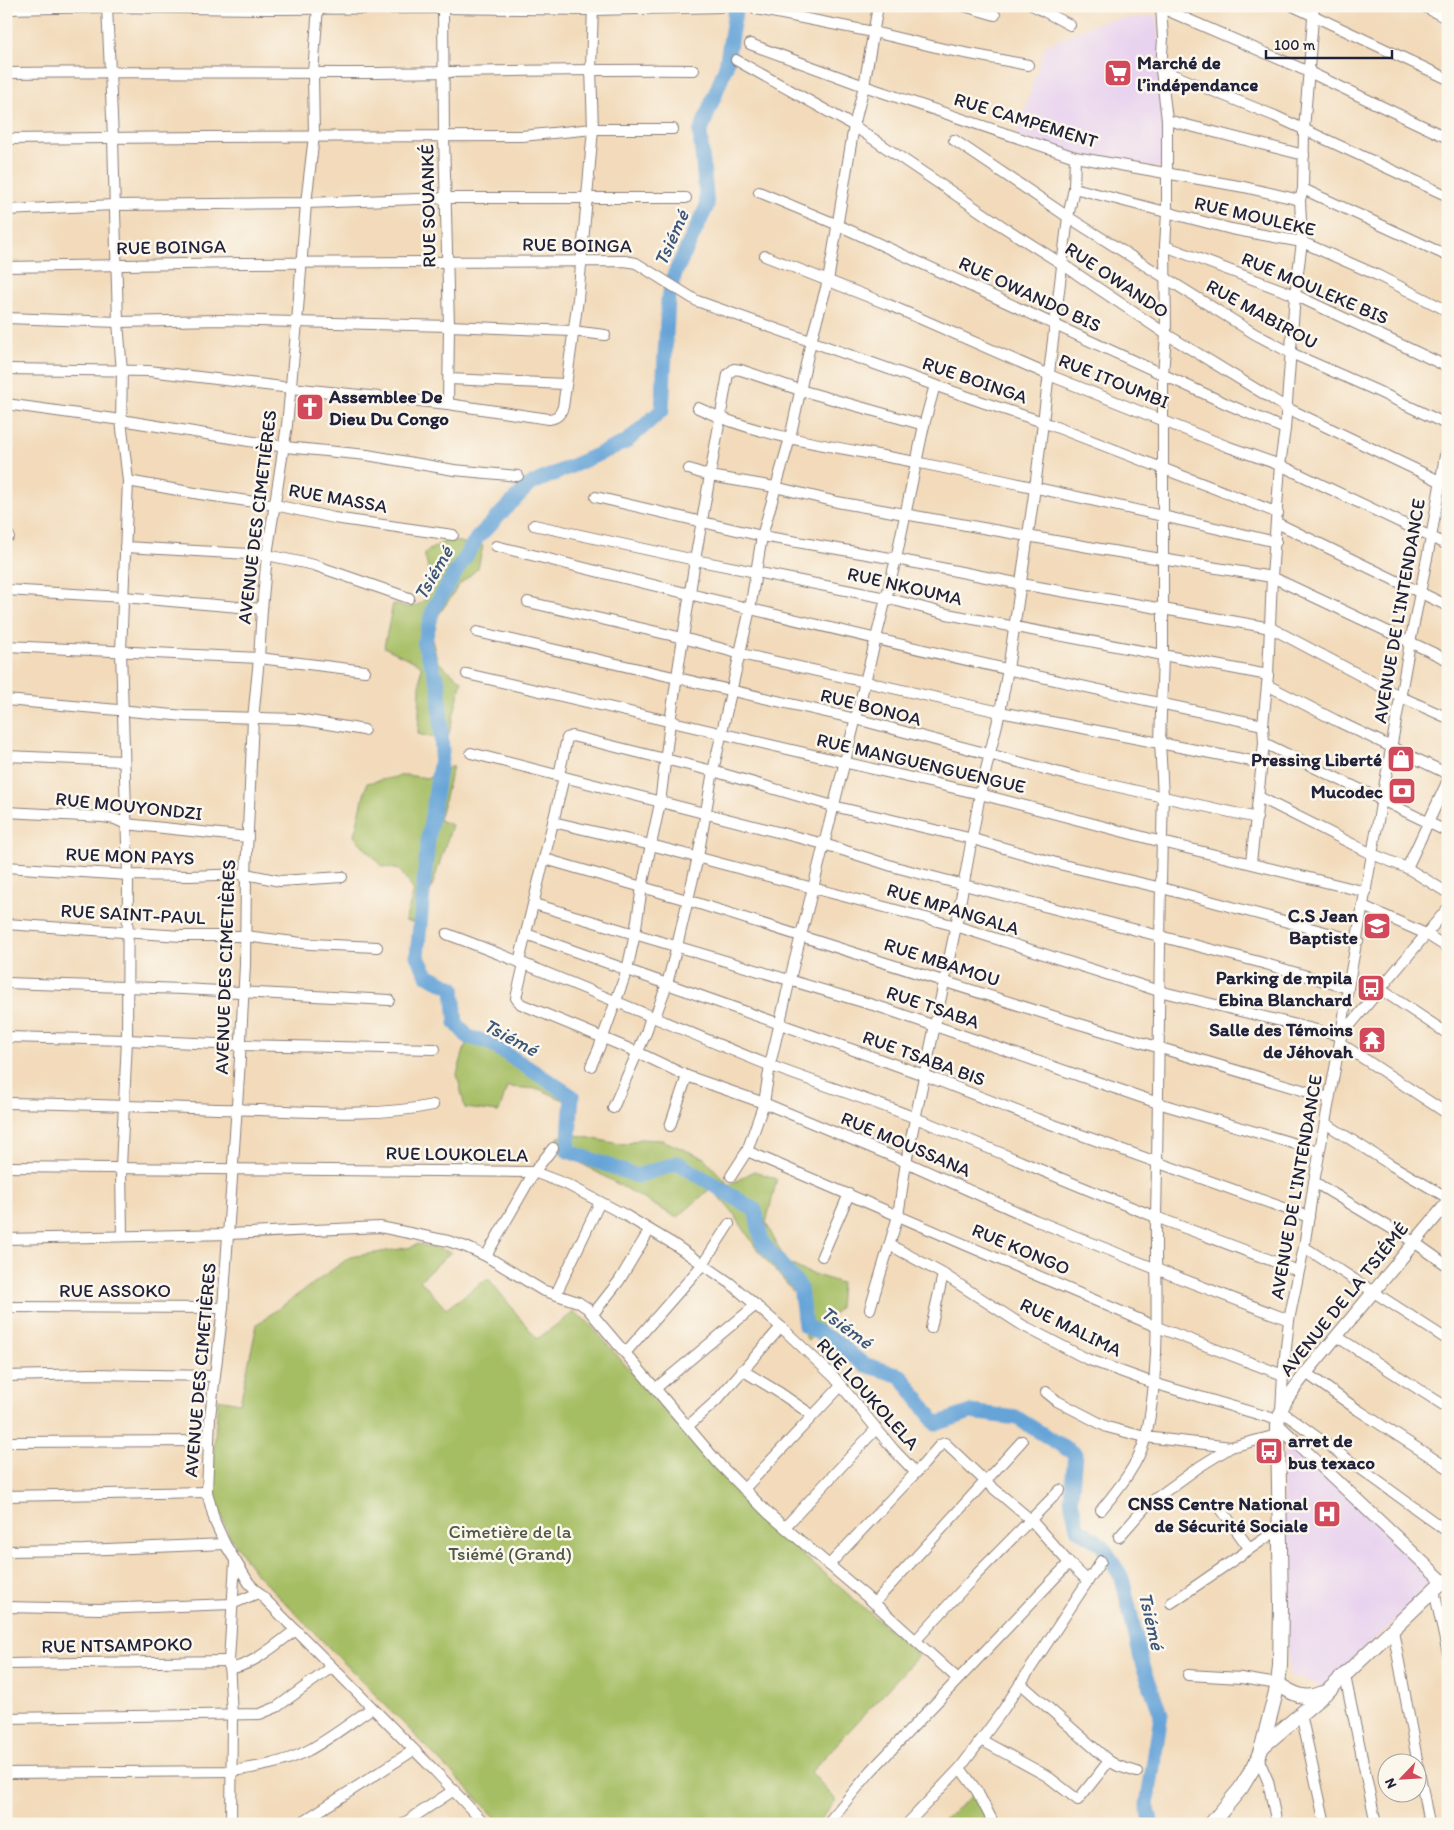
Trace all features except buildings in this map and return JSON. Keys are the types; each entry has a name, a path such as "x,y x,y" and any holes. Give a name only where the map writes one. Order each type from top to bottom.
{"highway":[{"path":"1211,1824 1241,1788 1260,1752 1278,1684 1281,1641 1278,1423"},
{"path":"1260,1752 1345,1676 1443,1583"},
{"path":"1278,1684 1295,1695 1302,1697 1318,1696 1329,1690"}],"main road":[{"name":"AVENUE DE LA TSIÉMÉ","path":"1278,1423 1287,1399 1306,1373 1448,1202"},
{"path":"1278,1423 1443,1583"}],"street":[{"path":"613,1108 667,984 677,946 698,857 721,734 741,654 762,536 790,438 811,341 828,282 854,126 864,86 878,6"},
{"path":"964,6 994,16"},
{"path":"1034,6 1070,25"},
{"path":"1293,6 1313,11 1448,79"},
{"path":"1422,6 1448,19"},
{"path":"6,9 107,7 720,7"},
{"path":"107,7 114,138 118,322 122,372 121,420 128,482 121,651 128,875 127,1040 121,1167 122,1236"},
{"name":"RUE SOUANKÉ","path":"443,7 449,326 448,404"},
{"path":"1101,1510 1135,1462 1146,1437 1158,1327 1156,1217 1162,888 1163,796 1160,742 1164,656 1163,468 1167,213 1167,120 1161,70 1163,38 1160,7 1309,72 1448,138"},
{"name":"AVENUE DES CIMETIÈRES","path":"318,8 313,73 314,136 306,203 297,323 284,447 267,555 260,658 253,719 243,992 233,1169 223,1308 208,1441 207,1492 215,1522 234,1562 248,1583 454,1790 485,1824"},
{"path":"6,370 149,371 448,404 549,419 556,418 563,407 578,299 593,129 591,69 593,8"},
{"path":"756,9 874,32 944,49 1028,66"},
{"path":"1252,863 1264,743 1263,725 1268,680 1272,577 1280,465 1286,429 1295,295 1302,242 1300,200 1303,189 1304,130 1313,11"},
{"name":"RUE CAMPEMENT","path":"750,44 864,86 1075,157 1244,187 1300,200"},
{"name":"RUE OWANDO","path":"736,60 854,126 1166,334 1287,408 1444,483"},
{"path":"6,73 694,70"},
{"path":"1161,70 1275,116 1448,196"},
{"path":"1167,120 1304,155"},
{"path":"6,140 314,136 522,136 593,129 673,129"},
{"name":"RUE MABIROU","path":"954,140 1068,217 1255,334 1291,353 1448,425"},
{"path":"870,1309 898,1216 906,1162 956,926 980,794 1000,712 1008,669 1044,422 1068,217 1074,188 1075,157"},
{"name":"RUE MOULEKE","path":"1074,188 1231,229 1302,242 1376,275 1448,311"},
{"path":"1303,189 1448,256"},
{"name":"RUE OWANDO BIS","path":"759,192 838,225 1286,429"},
{"path":"6,210 114,205 306,203 446,198 686,198"},
{"name":"RUE MOULEKE BIS","path":"1165,246 1295,295 1448,367"},
{"name":"RUE ITOUMBI","path":"765,256 887,304 1049,375 1226,446 1280,465 1448,545"},
{"name":"RUE BOINGA","path":"6,268 447,261 625,261 636,263 663,278 682,293 697,301 1044,422 1163,468 1277,518 1421,594 1448,606"},
{"path":"6,318 118,322 221,320 449,326 605,335"},
{"path":"591,1066 626,970 635,934 650,845 660,803 670,722 695,560 728,374 731,371 741,370 800,390 924,425"},
{"path":"449,379 565,384"},
{"path":"731,1176 747,1151 764,1103 770,1065 790,979 896,559 924,425 935,385"},
{"path":"6,404 121,420 284,447 376,456 438,468 518,476"},
{"path":"698,408 720,419 790,438 1097,500 1276,542"},
{"name":"AVENUE DE L'INTENDANCE","path":"1278,1423 1289,1320 1304,1247 1319,1151 1410,643 1444,483 1448,438"},
{"path":"689,469 710,476 775,487 837,502 1164,560 1272,577 1448,660"},
{"name":"RUE MASSA","path":"128,482 275,505 334,518 453,535"},
{"path":"596,497 762,536 1271,628 1401,697 1448,718"},
{"name":"RUE NKOUMA","path":"534,525 695,560 886,598 948,614 1164,656 1268,680 1392,748 1448,774"},
{"path":"496,546 690,595 1162,704 1263,725"},
{"path":"125,547 267,555 314,565 408,598"},
{"path":"6,590 124,597 262,609"},
{"path":"528,602 683,638 741,654 864,680 1000,712 1262,763"},
{"name":"RUE BONOA","path":"477,632 856,719 1079,778 1257,818"},
{"path":"6,646 260,658 365,672"},
{"name":"RUE MANGUENGUENGUE","path":"468,674 980,794 1162,842 1366,892"},
{"path":"6,700 123,712 253,719 298,719 364,730"},
{"path":"522,963 526,934 545,859 567,738 569,736 713,771 834,806 973,839 1064,865 1162,888 1358,941"},
{"path":"1264,743 1448,832"},
{"path":"471,753 660,803 706,812 963,885 1160,938 1259,962 1348,988"},
{"path":"6,756 123,761"},
{"path":"1407,868 1427,821 1448,780"},
{"path":"1259,797 1372,854 1407,868 1448,893"},
{"name":"RUE MOUYONDZI","path":"6,812 115,819 126,824 248,837"},
{"name":"RUE MPANGALA","path":"553,822 698,857 956,926 1159,991 1340,1039 1448,1114"},
{"name":"RUE MBAMOU","path":"545,859 687,900 944,982 1329,1098"},
{"name":"RUE MON PAYS","path":"6,867 128,875 189,876 246,874 280,881 342,877"},
{"name":"RUE TSABA","path":"534,904 790,979 1158,1103 1319,1151"},
{"path":"1363,906 1426,934 1448,948"},
{"path":"1340,1039 1448,908"},
{"name":"RUE SAINT-PAUL","path":"6,924 181,936 245,936 310,944 378,948"},
{"path":"447,934 770,1065 916,1118 1156,1217 1298,1270"},
{"name":"RUE TSABA BIS","path":"526,934 924,1075 1037,1120 1308,1217"},
{"name":"RUE MOUSSANA","path":"522,963 516,998 521,1004 637,1052 687,1076 764,1103 906,1162 1035,1220 1289,1320"},
{"path":"6,983 243,992 388,1000"},
{"path":"1380,989 1448,1034"},
{"path":"6,1037 127,1040 240,1046 435,1049"},
{"path":"670,1126 687,1076"},
{"path":"6,1103 124,1105 179,1109 342,1113 378,1113 433,1105"},
{"path":"1325,1123 1390,1165 1448,1198"},
{"path":"486,1256 534,1172 553,1148"},
{"name":"RUE KONGO","path":"747,1151 1158,1327 1283,1374"},
{"name":"RUE LOUKOLELA","path":"6,1167 534,1172 568,1185 625,1215 675,1245 730,1283 781,1327 834,1377 894,1450 916,1472"},
{"path":"1314,1182 1414,1242 1448,1266"},
{"path":"822,1256 849,1194"},
{"path":"556,1294 600,1202"},
{"path":"626,1352 703,1264 729,1224"},
{"path":"6,1239 229,1234 380,1228 448,1241 486,1256 542,1290 578,1302 593,1314 720,1465 785,1527 874,1603 958,1679"},
{"path":"593,1314 620,1282 649,1231"},
{"name":"RUE MALIMA","path":"890,1245 943,1274 1022,1325 1087,1359 1153,1383 1278,1423 1448,1532"},
{"path":"1304,1247 1448,1340"},
{"path":"931,1328 943,1274"},
{"path":"656,1388 756,1305"},
{"name":"RUE ASSOKO","path":"6,1307 223,1308"},
{"path":"688,1426 716,1401 781,1327"},
{"path":"1336,1336 1448,1408"},
{"path":"742,1370 780,1393 812,1416"},
{"path":"1306,1373 1358,1410 1448,1468"},
{"path":"6,1376 91,1374 215,1376"},
{"path":"744,1489 841,1386"},
{"path":"1046,1392 1057,1401 1107,1427 1146,1437 1231,1447"},
{"path":"1119,1537 1148,1504 1178,1481 1231,1447 1278,1423"},
{"path":"785,1527 876,1429"},
{"path":"6,1442 208,1441"},
{"path":"874,1603 1022,1441"},
{"path":"829,1565 940,1445 945,1443 986,1482 1031,1520 1069,1563 1088,1581"},
{"path":"916,1640 975,1576 1060,1490"},
{"path":"6,1496 207,1492"},
{"path":"1221,1509 1249,1548"},
{"path":"1171,1603 1280,1528"},
{"path":"6,1551 225,1544"},
{"path":"907,1824 960,1768 982,1740 1102,1561"},
{"path":"231,1824 232,1716 229,1664 234,1562"},
{"path":"830,1823 870,1771 1069,1563"},
{"path":"1443,1583 1448,1654"},
{"path":"6,1607 99,1609 232,1604 258,1593"},
{"name":"RUE NTSAMPOKO","path":"6,1664 229,1664 237,1668 250,1662 296,1630"},
{"path":"1393,1630 1429,1824"},
{"path":"6,1718 232,1716 268,1712 332,1667"},
{"path":"1188,1675 1241,1678 1278,1684"},
{"path":"1345,1676 1376,1824"},
{"path":"1020,1683 1109,1761 1137,1772"},
{"path":"6,1773 232,1771 278,1762 308,1750 372,1708"},
{"path":"1301,1714 1325,1824"},
{"path":"982,1740 1047,1776 1078,1800 1109,1761"},
{"path":"299,1824 414,1750"},
{"path":"1260,1752 1277,1824"},
{"path":"960,1768 977,1791 994,1824"},
{"path":"403,1824 454,1790"}],"shaded area":[{"path":"1157,16 1164,117 1163,168 1076,154 1016,136 1045,46 1106,20"},
{"name":"CNSS Centre National de Sécurité Sociale","path":"1300,1448 1434,1575 1405,1612 1323,1687 1296,1677 1290,1677 1285,1598 1283,1454 1288,1454"}],"green space":[{"path":"447,540 483,546 478,568 459,585 438,616 432,640 438,662 462,681 447,741 418,734 421,665 384,647 393,604 412,607 428,597 430,576 424,553"},
{"path":"453,766 439,820 452,825 420,923 405,921 414,891 400,870 381,866 354,836 367,783 405,775 428,778"},
{"path":"468,1037 566,1086 566,1101 539,1089 507,1087 499,1112 465,1108 457,1074"},
{"path":"575,1135 624,1145 640,1139 662,1140 704,1158 729,1185 754,1171 777,1179 766,1223 786,1262 804,1271 841,1283 839,1308 808,1341 797,1318 796,1295 756,1248 734,1214 711,1188 677,1218 558,1150 558,1137"},
{"name":"Cimetière de la Tsiémé (Grand)","path":"418,1244 451,1252 420,1280 446,1309 488,1278 537,1339 574,1312 588,1322 738,1494 799,1552 919,1655 811,1772 836,1800 817,1824 502,1824 253,1570 229,1535 214,1497 214,1449 218,1399 240,1403 257,1324 350,1257 412,1247"},
{"path":"976,1792 988,1824 939,1824 972,1796"}],"waterway":[{"name":"Tsiémé","path":"736,6 726,66 700,133 707,206 675,273 668,300 662,410 626,442 529,485 477,538 433,609 424,644 439,685 442,752 428,840 417,956 427,975 453,988 456,1023 468,1037 488,1042 572,1096 568,1151 637,1176 678,1163 755,1210 762,1242 800,1287 805,1326 837,1342 863,1364 901,1376 936,1424 971,1412 1017,1418 1075,1454 1071,1499 1077,1528 1102,1545 1122,1578 1142,1663 1161,1715 1147,1805 1152,1824"}],"place":[{"name":"Marché de l’indépendance","path":"1118,73"},
{"name":"Assemblee De Dieu Du Congo","path":"310,407"},
{"name":"Pressing Liberté","path":"1401,759"},
{"name":"Mucodec","path":"1402,791"},
{"name":"C.S Jean Baptiste","path":"1377,926"},
{"name":"Parking de mpila Ebina Blanchard","path":"1371,988"},
{"name":"Salle des Témoins de Jéhovah","path":"1372,1040"},
{"name":"arret de bus texaco","path":"1269,1451"},
{"name":"CNSS Centre National de Sécurité Sociale","path":"1327,1514"}]}
